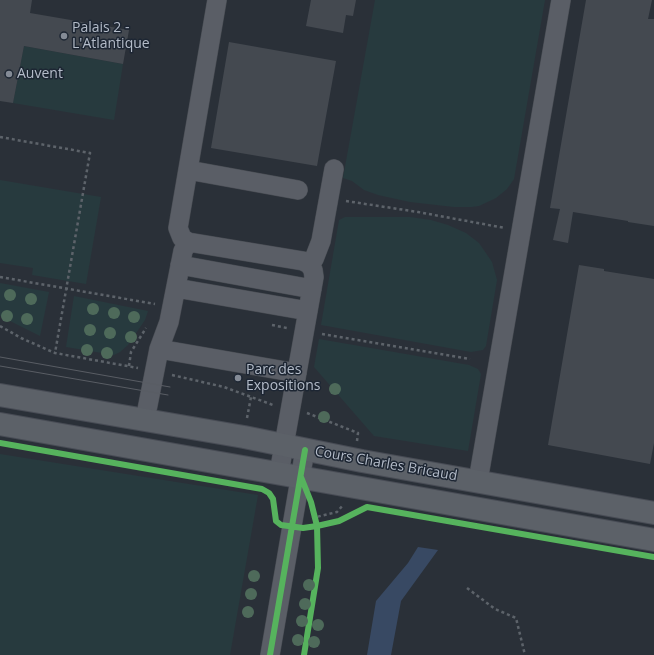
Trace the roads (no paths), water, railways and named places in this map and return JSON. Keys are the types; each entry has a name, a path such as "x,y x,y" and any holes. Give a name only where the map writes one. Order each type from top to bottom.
{"main road":[{"name":"Cours Charles Bricaud","path":"0,395 284,445 654,514"},
{"name":"Cours Charles Bricaud","path":"0,424 654,540"}],"street":[{"path":"217,0 178,228 182,238 188,242 303,261 309,264 313,270 314,277 312,289 279,473"},
{"path":"478,481 561,0"},
{"path":"309,264 314,259 321,241 334,169"},
{"path":"188,170 298,190"},
{"path":"145,420 159,349 169,322 183,251 188,242"},
{"path":"180,265 312,289"},
{"path":"176,288 308,311"},
{"path":"159,349 297,373"},
{"path":"270,655 305,450"}],"water":[{"path":"418,547 438,550 401,601 391,655 367,655 376,601 408,563"}],"tram line":[{"path":"0,357 170,387"},
{"path":"0,366 168,395"}],"place":[{"name":"Palais 2 - L'Atlantique","path":"64,36"},
{"name":"Auvent","path":"9,74"},
{"name":"Parc des Expositions","path":"238,378"}]}
